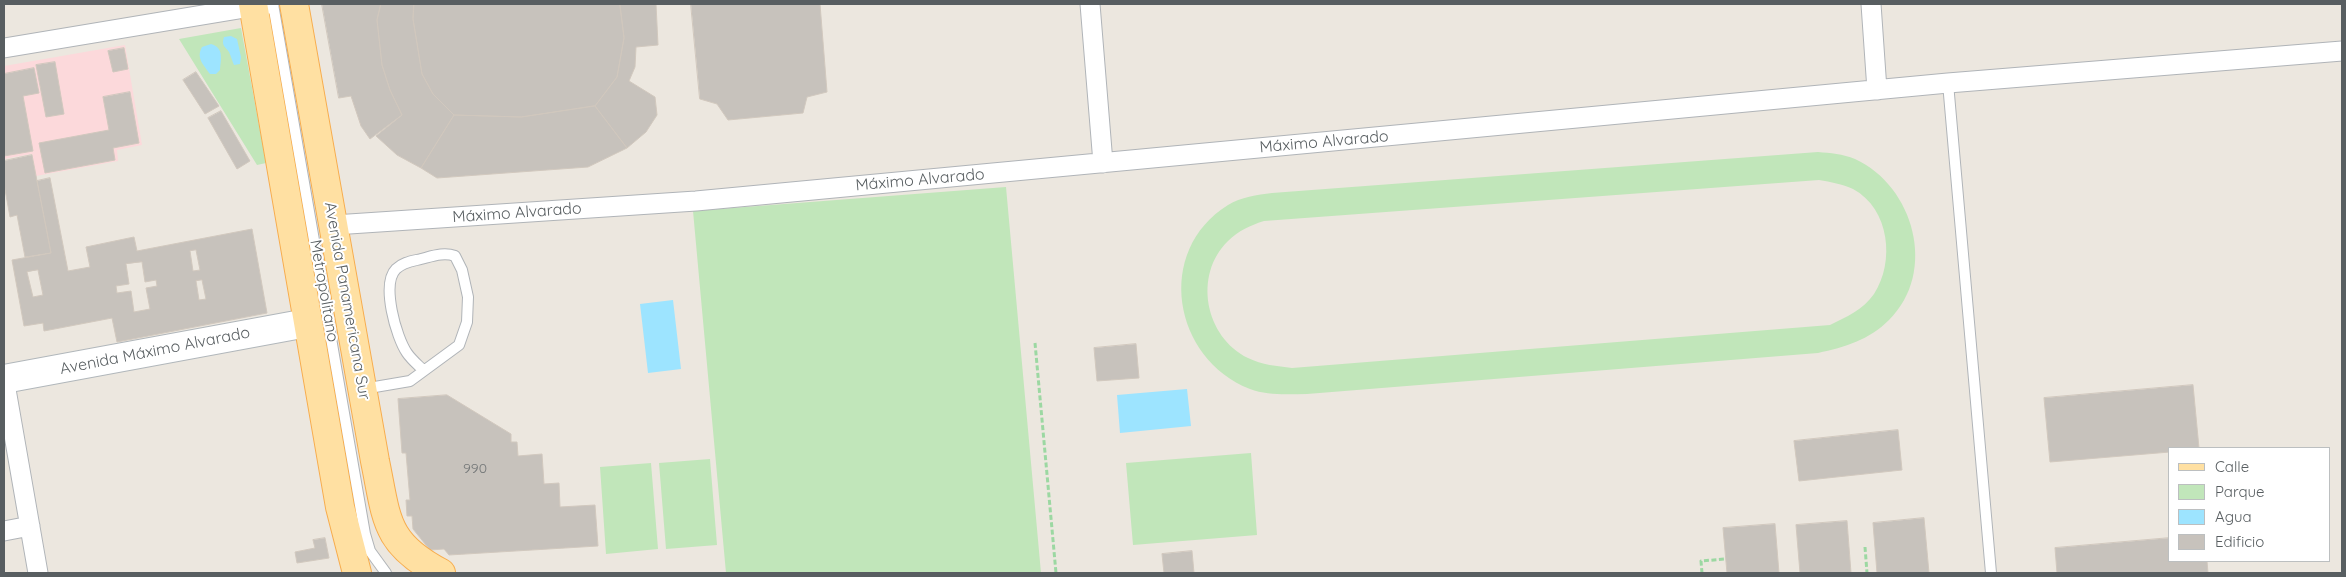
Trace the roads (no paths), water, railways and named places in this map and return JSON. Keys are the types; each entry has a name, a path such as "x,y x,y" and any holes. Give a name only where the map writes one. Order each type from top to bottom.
{"main road":[{"path":"262,4 307,323 340,507 357,573"},
{"name":"Avenida Panamericana Sur","path":"294,4 336,225 378,478 391,530 412,555 441,573"},
{"name":"Avenida Máximo Alvarado","path":"4,379 307,323"}],"street":[{"path":"4,48 175,11 262,4"},
{"path":"1090,4 1103,162"},
{"path":"1871,4 1877,90"},
{"name":"Máximo Alvarado","path":"336,225 696,201 1948,83 2342,51"},
{"path":"4,379 38,573"},
{"path":"4,531 30,526"}],"lane":[{"name":"Metropolitano","path":"262,4 365,534 370,550 386,573"},
{"path":"1948,83 1991,573"},
{"path":"336,225 340,205 337,186"},
{"path":"362,390 410,381 459,345 468,322 468,297 462,270 456,256 448,253 405,263 396,269 391,276 389,290 397,334 407,354 424,370"}],"water":[{"path":"231,36 237,39 241,57 240,64 234,65 229,52 223,44 224,37"},
{"path":"211,44 218,48 221,54 220,70 216,74 210,74 200,58 202,47"},
{"path":"673,300 681,369 648,373 640,304"},
{"path":"1187,389 1191,426 1120,433 1117,395"}]}
